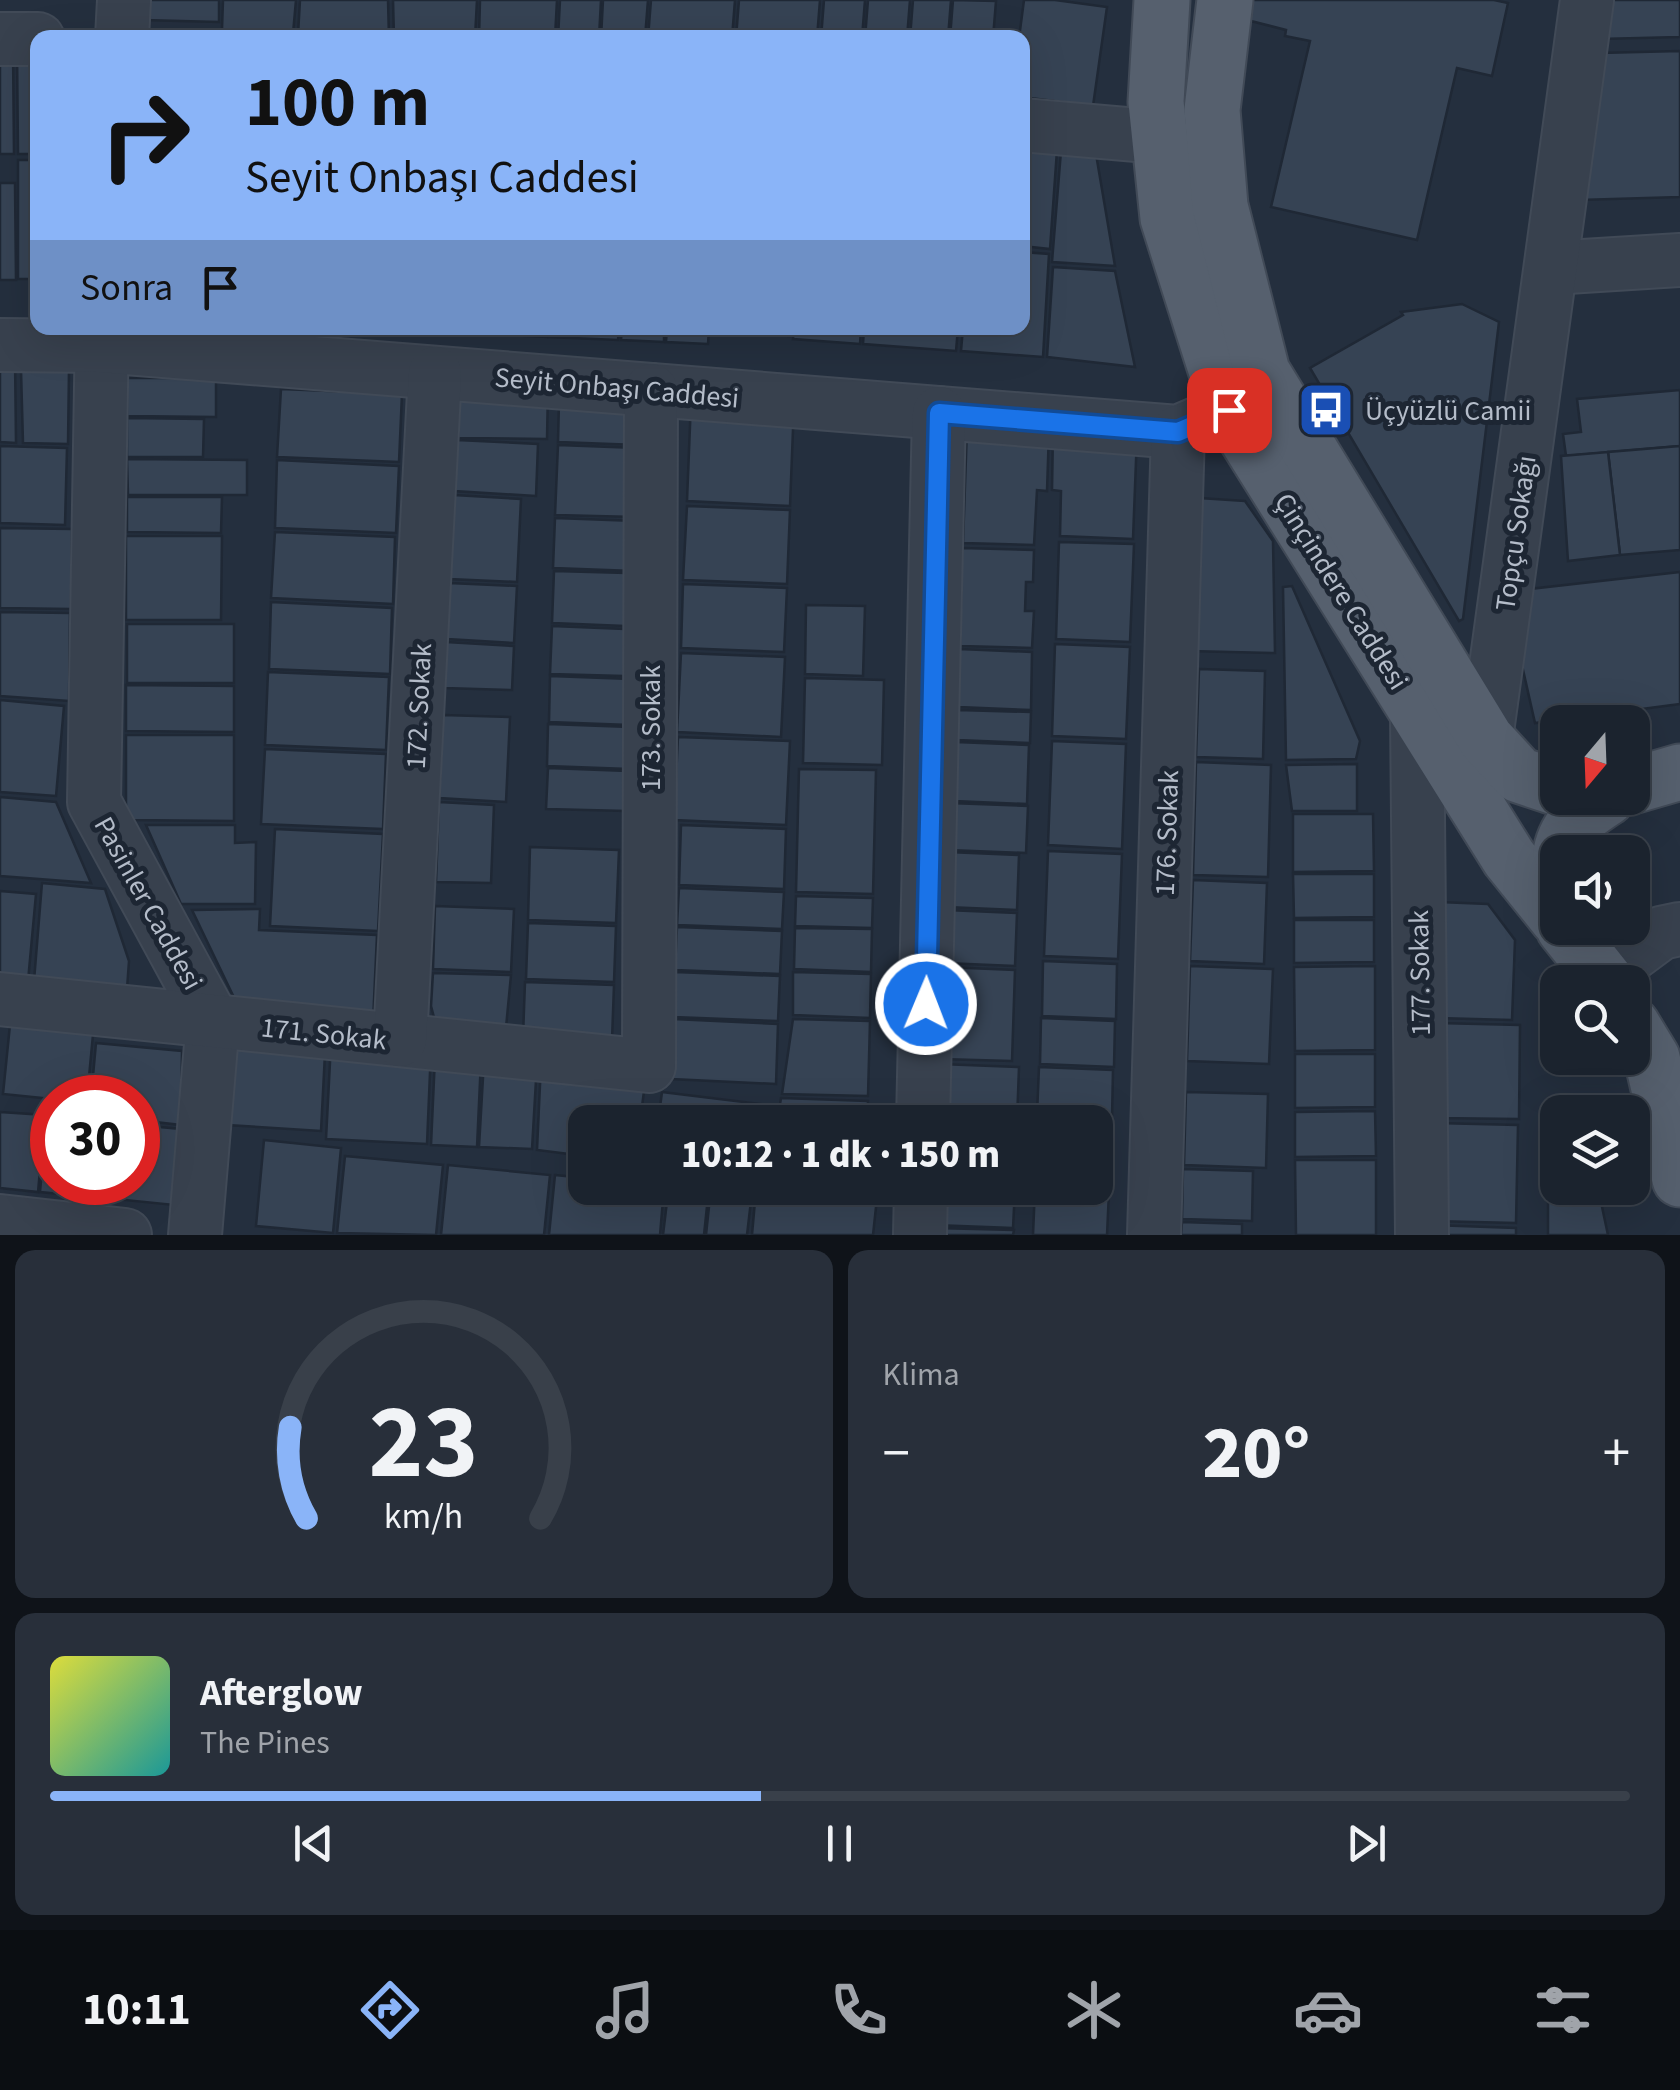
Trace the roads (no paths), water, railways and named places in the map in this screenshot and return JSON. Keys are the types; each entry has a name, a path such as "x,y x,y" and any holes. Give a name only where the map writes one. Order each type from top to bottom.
{"main road":[{"name":"Çinçindere Caddesi","path":"1162,0 1156,102 1168,218 1229,410 1509,858 1540,897"},
{"name":"Çinçindere Caddesi","path":"1225,0 1212,110 1220,206 1262,372 1486,739 1519,776 1540,782"},
{"path":"1650,781 1680,772"},
{"path":"1565,835 1581,815"},
{"path":"1650,1055 1680,1179"}],"street":[{"path":"122,30 124,0"},
{"name":"Topçu Sokağı","path":"1486,739 1588,0"},
{"path":"0,38 30,40"},
{"path":"1030,125 1160,137"},
{"path":"1551,268 1680,260"},
{"name":"Seyit Onbaşı Caddesi","path":"0,345 102,337 435,372 1178,432 1229,410"},
{"name":"Pasinler Caddesi","path":"102,337 94,802 213,1021 195,1235"},
{"name":"172. Sokak","path":"400,1040 435,372"},
{"name":"173. Sokak","path":"649,1066 652,390"},
{"path":"923,1105 939,413"},
{"name":"176. Sokak","path":"1154,1235 1178,432"},
{"name":"177. Sokak","path":"1418,712 1422,1235"},
{"path":"1598,962 1661,933 1680,929"},
{"name":"171. Sokak","path":"0,999 649,1066"},
{"path":"920,1235 921,1205"},
{"path":"0,1221 125,1235"}],"place":[{"name":"Üçyüzlü Camii","path":"1326,410"}]}
